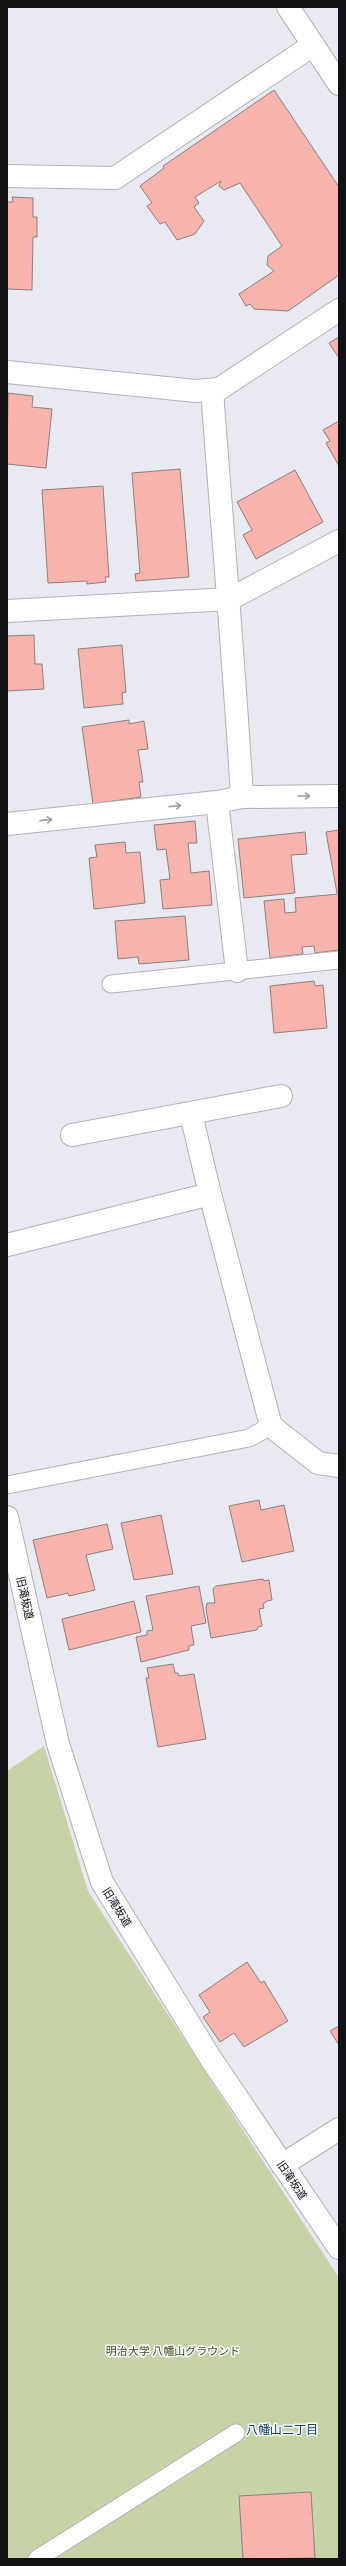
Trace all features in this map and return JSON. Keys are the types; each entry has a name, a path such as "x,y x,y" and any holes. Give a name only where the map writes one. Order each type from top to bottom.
{"street":[{"path":"288,7 339,84"},
{"path":"7,176 115,178 313,45"},
{"path":"7,372 196,391 219,389 339,310"},
{"path":"212,390 223,552 230,599 242,797"},
{"path":"7,611 230,599 339,541"},
{"path":"7,824 217,802 242,797 339,796"},
{"path":"217,802 237,971"},
{"path":"72,1135 281,1096"},
{"path":"191,1114 210,1194 271,1426 318,1463 339,1466"},
{"path":"7,1245 210,1194"},
{"name":"旧滝坂道","path":"7,1517 58,1744 102,1882 211,2059 339,2248"},
{"path":"282,2165 339,2129"}],"lane":[{"path":"111,984 339,960"},
{"path":"7,1485 249,1438 271,1426"},
{"path":"37,2559 236,2433"}],"green space":[{"name":"明治大学 八幡山グラウンド","path":"44,1746 88,1891 339,2278 339,2559 7,2559 7,1771"}],"building":[{"path":"274,90 339,187 339,275 288,311 254,309 250,304 246,306 239,294 274,271 267,265 268,256 282,246 240,183 224,190 219,186 221,181 195,197 199,203 194,207 204,221 195,234 177,240 165,222 160,224 147,206 152,203 140,186 164,168 163,166"},
{"path":"12,197 33,198 33,217 37,217 37,237 33,237 32,290 7,289 7,202 13,202"},
{"path":"339,337 339,358 329,343"},
{"path":"8,393 33,396 32,407 52,409 46,468 7,464"},
{"path":"339,421 339,466 326,443 330,441 323,430"},
{"path":"180,469 189,577 136,581 135,574 140,573 132,473"},
{"path":"295,470 323,522 256,559 243,535 252,530 237,502"},
{"path":"103,486 109,577 105,577 106,582 87,584 87,581 48,583 42,490"},
{"path":"34,635 35,664 42,664 44,689 7,691 7,636"},
{"path":"122,645 126,692 122,693 123,704 84,708 78,649"},
{"path":"129,720 129,724 144,721 148,749 138,750 143,782 139,782 141,797 93,804 82,727"},
{"path":"195,821 197,843 188,843 191,873 209,871 212,905 163,909 160,880 170,879 166,849 157,850 154,825"},
{"path":"339,830 339,893 337,893 326,832"},
{"path":"305,832 307,854 291,855 295,893 244,898 238,839"},
{"path":"125,842 126,853 140,852 145,903 94,909 89,858 97,857 95,845"},
{"path":"339,894 339,950 315,953 314,946 302,947 303,954 270,958 264,901 284,899 285,913 296,912 295,898"},
{"path":"185,916 189,960 139,964 138,957 118,959 115,921"},
{"path":"314,981 315,986 323,985 327,1028 274,1033 270,986"},
{"path":"259,1500 261,1510 284,1505 294,1551 242,1562 229,1506"},
{"path":"161,1515 173,1574 134,1580 121,1523"},
{"path":"107,1524 113,1549 86,1555 95,1590 69,1596 68,1593 47,1598 33,1540"},
{"path":"263,1579 264,1581 269,1580 272,1600 263,1604 264,1608 259,1609 262,1626 258,1627 257,1630 211,1638 206,1609 207,1603 215,1603 213,1589 216,1586"},
{"path":"199,1586 206,1623 191,1626 194,1645 189,1646 189,1650 141,1662 136,1637 147,1635 147,1631 153,1630 146,1596"},
{"path":"134,1601 141,1632 69,1650 62,1619"},
{"path":"173,1664 175,1673 178,1673 179,1676 194,1674 206,1739 158,1747 146,1678 149,1678 147,1668"},
{"path":"247,1962 261,1983 264,1981 288,2021 244,2047 234,2033 220,2042 203,2017 210,2012 199,1995"},
{"path":"339,2026 339,2045 330,2031"},
{"path":"311,2492 315,2558 243,2559 239,2496"}],"district":[{"name":"八幡山二丁目","path":"282,2429"}]}
